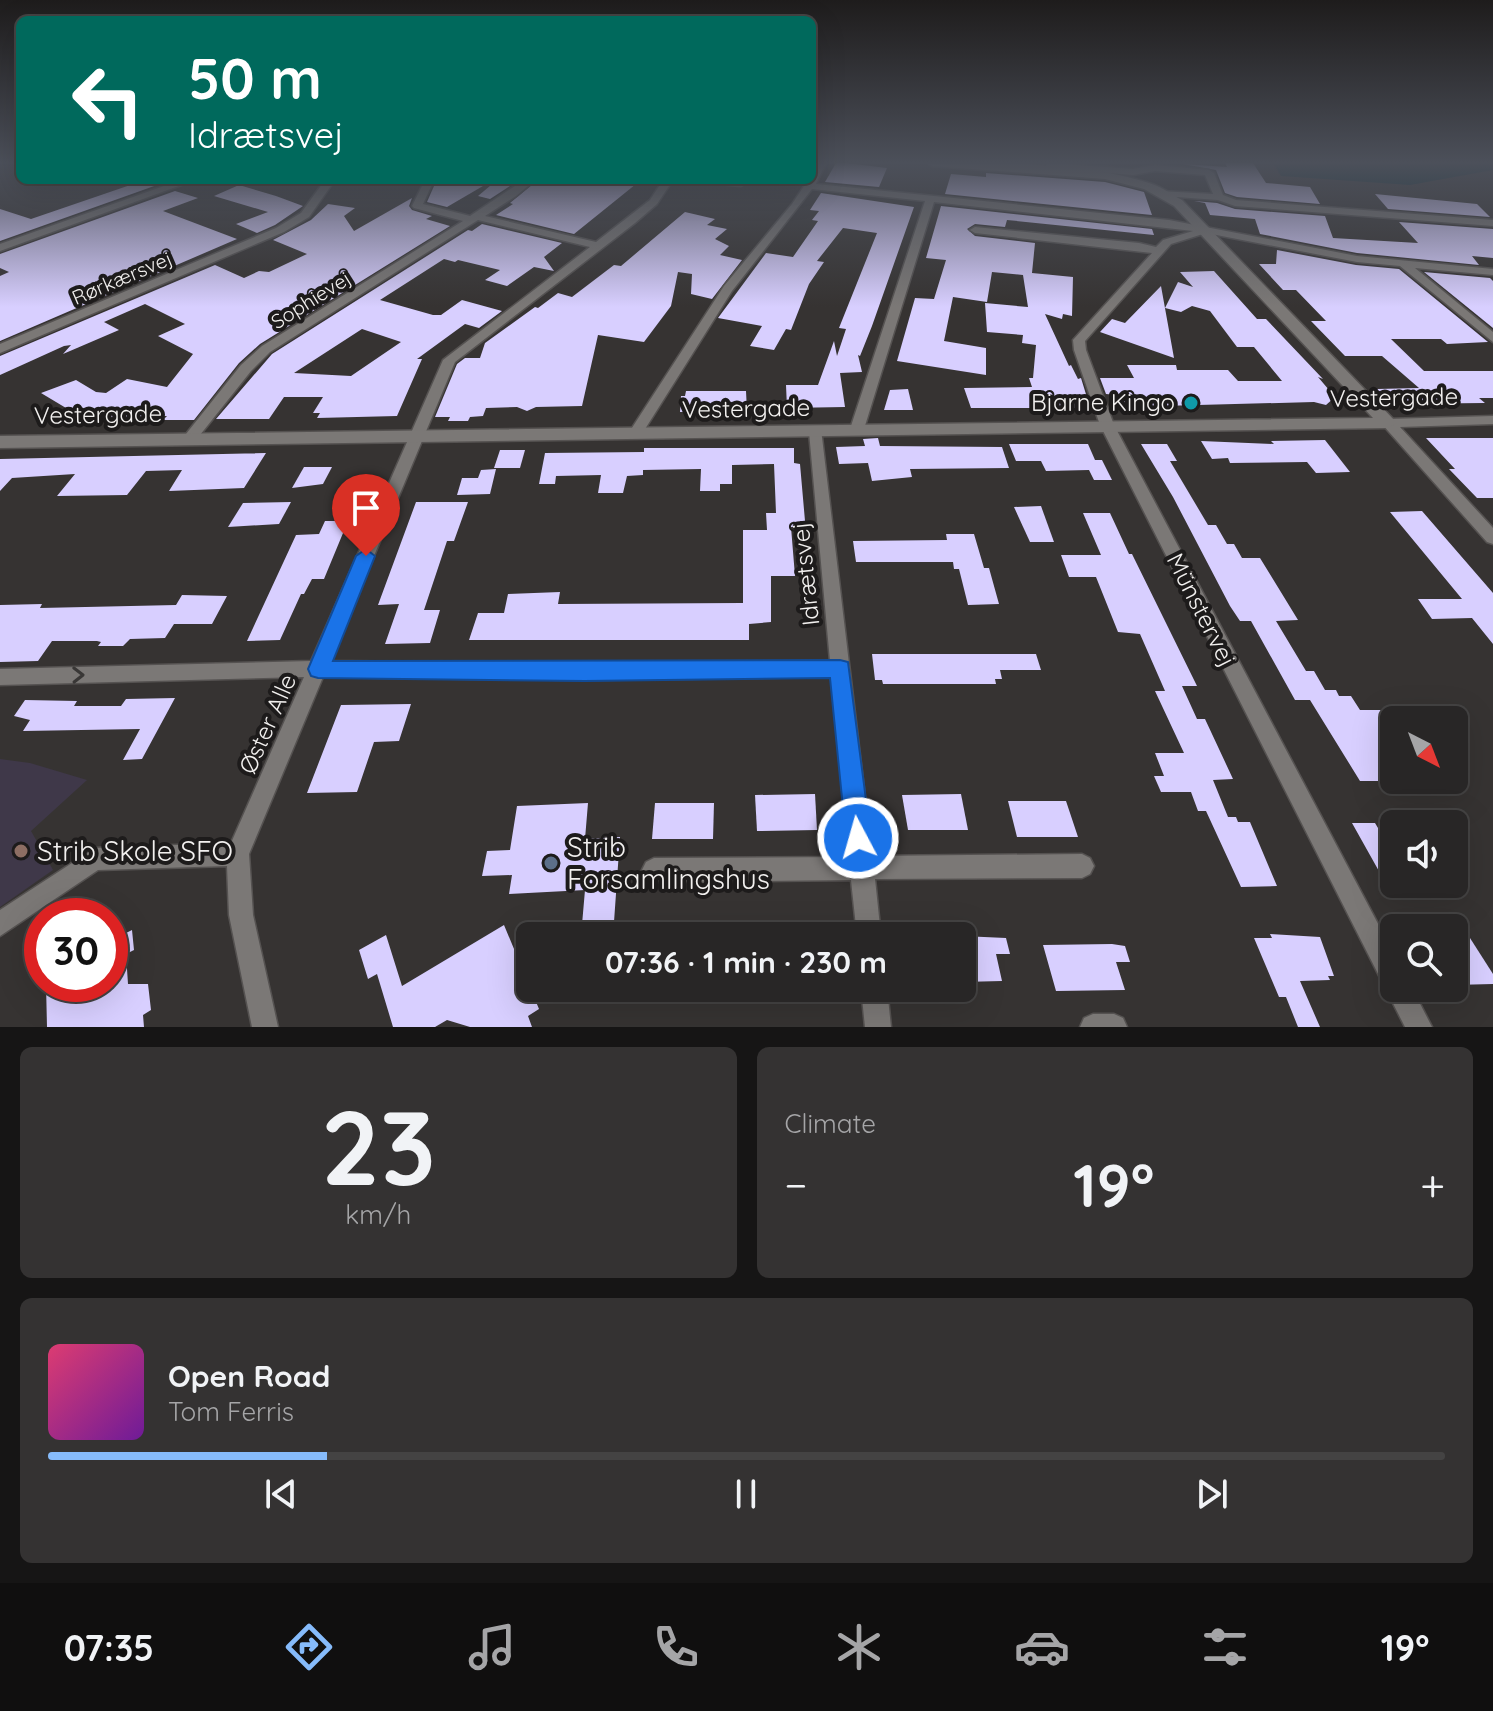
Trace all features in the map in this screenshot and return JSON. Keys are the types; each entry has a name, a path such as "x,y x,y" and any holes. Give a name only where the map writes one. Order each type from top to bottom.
{"street":[{"path":"0,248 104,211"},
{"name":"Rørkærsvej","path":"0,349 280,230 308,211"},
{"path":"441,211 598,246"},
{"name":"Sophievej","path":"191,437 246,368 266,349 486,211"},
{"name":"Øster Alle","path":"265,1027 241,915 238,854 416,435 454,353 643,211"},
{"path":"635,434 742,271 793,211"},
{"path":"857,429 926,211"},
{"path":"1049,211 1169,223 1357,259 1493,272"},
{"path":"1186,211 1493,538"},
{"path":"1337,211 1493,223"},
{"path":"975,230 994,236 1139,246 1158,251"},
{"name":"Münstervej","path":"1206,230 1167,242 1079,340 1107,425 1380,953"},
{"path":"1404,264 1493,338"},
{"name":"Vestergade","path":"0,442 1493,420"},
{"name":"Idrætsvej","path":"816,432 868,922"},
{"path":"0,677 318,669 585,672 840,669"},
{"path":"0,924 95,859 238,854"},
{"path":"654,870 1082,866"},
{"path":"875,1002 878,1027"},
{"path":"1406,1002 1419,1027"},
{"path":"1093,1027 1114,1027"}],"shaded area":[{"name":"Strib Skole SFO","path":"0,759 30,763 87,780 31,831 53,870 0,907"}],"building":[{"path":"0,211 31,219 55,211 84,211 0,241"},
{"path":"120,211 163,211 237,239 0,341 0,276 9,272 0,268 0,254"},
{"path":"264,211 296,211 257,233 236,224 268,212"},
{"path":"321,211 351,211 344,216 354,231 389,211 415,211 432,216 426,219 450,226 260,344 239,363 194,420 163,420 167,416 81,417 41,393 76,380 96,392 106,393 127,379 167,387 193,354 158,336 185,324 145,304 104,322 119,330 63,354 71,345 64,346 0,375 0,356 215,265 244,278 259,271 269,272 307,254 273,240 311,220"},
{"path":"502,211 603,211 574,234 496,215"},
{"path":"819,211 913,211 872,326 858,355 862,372 840,373 845,407 787,408 786,385 818,385 834,341 837,356 846,329 839,328 877,233 843,228 817,261 824,262 809,284 791,330 786,329 774,350 750,346 762,326 718,318 766,253 793,257 818,221 812,220"},
{"path":"940,211 986,211 1152,229 1154,235 1007,220 1005,227 975,224 967,229 975,236 1035,243 1032,273 1073,277 1072,316 1063,314 1062,319 1045,314 1069,366 1078,379 1081,378 1089,404 1084,408 971,408 964,388 1032,387 1029,378 1033,378 1036,345 1022,343 1023,335 987,332 985,303 1028,307 1023,275 992,272 987,302 953,297 944,341 986,348 986,375 897,361 915,298 934,299 946,260 926,258"},
{"path":"1112,211 1151,211 1152,215"},
{"path":"1208,211 1260,211 1325,216 1333,238 1418,243 1399,222 1493,229 1493,258 1472,256 1479,265 1357,253 1260,234 1255,219 1210,215"},
{"path":"1413,211 1484,211 1490,217"},
{"path":"685,212 715,219 707,225 727,229 715,239 729,246 720,255 742,260 712,299 691,294 692,274 678,272 671,306 644,342 598,335 582,406 536,407 527,411 517,407 486,408 483,416 470,417 468,421 448,421 450,417 435,417 457,364 465,358 480,358 485,343 558,293 572,297 614,265 621,266"},
{"path":"482,224 562,243 544,257 554,271 534,267 507,286 485,280 500,270 444,259 380,300 433,315 441,315 462,300 502,311 479,328 465,324 417,359 422,359 397,416 317,418 320,413 313,413 323,397 284,397 269,419 216,419 272,354 468,230 472,231","holes":["362,329 401,342 351,376 294,373"]},
{"path":"1277,250 1356,265 1399,269 1488,342 1447,344 1441,339 1391,339 1424,371 1493,371 1493,398 1479,398 1485,403 1391,404 1377,389 1419,388 1382,356 1345,356 1311,321 1326,321 1296,290 1283,290 1259,264 1276,264"},
{"path":"1214,271 1257,319 1266,319 1323,379 1318,377 1335,397 1326,405 1314,402 1124,407 1117,395 1106,394 1100,378 1134,378 1127,365 1176,365 1177,370 1228,370 1238,381 1282,381 1254,347 1237,347 1210,311 1192,306 1181,312 1165,308 1178,282 1193,287 1180,272"},
{"path":"1424,272 1490,278 1493,281 1493,328"},
{"path":"1161,286 1174,358 1100,332 1112,319 1125,323"},
{"path":"908,389 913,410 884,410 890,390"},
{"path":"686,391 746,391 747,411 680,412 681,396 685,396"},
{"path":"878,438 880,446 1002,447 1009,468 910,469 912,477 872,481 868,463 839,464 836,447 865,446 863,439"},
{"path":"1426,438 1493,438 1493,498 1477,498 1449,469 1455,469"},
{"path":"1325,440 1350,472 1316,473 1307,462 1230,463 1228,458 1212,459 1201,441 1274,444 1271,441"},
{"path":"1009,444 1088,444 1095,460 1102,460 1112,480 1094,480 1089,470 1046,471 1041,461 1016,461"},
{"path":"1141,444 1167,444 1177,461 1170,461 1208,525 1216,525 1227,544 1234,544 1242,558 1260,558 1298,620 1276,621 1306,671 1314,671 1325,690 1336,690 1339,696 1351,696 1360,710 1380,710 1380,781 1360,781 1310,700 1295,700 1251,621 1240,621 1230,606 1173,497"},
{"path":"644,448 794,448 794,463 800,464 805,521 800,521 801,527 791,527 795,576 771,576 771,622 749,624 749,640 469,640 478,613 504,613 508,594 560,592 558,604 743,603 743,530 767,530 766,513 776,513 774,464 732,465 732,484 720,484 720,491 700,491 701,469 643,470 643,475 627,476 623,493 598,493 601,475 556,476 555,484 539,484 545,453 644,452"},
{"path":"500,450 525,450 520,468 494,468"},
{"path":"266,453 244,488 169,491 182,470 146,471 127,495 57,496 75,474 12,478 0,491 0,459"},
{"path":"304,467 332,467 323,484 292,488"},
{"path":"496,469 490,494 457,495 462,478 478,478 481,470"},
{"path":"291,502 279,524 228,527 243,503"},
{"path":"416,502 468,502 454,541 447,541 424,610 440,610 430,643 385,644 399,604 378,605"},
{"path":"1041,506 1054,542 1030,542 1014,507"},
{"path":"1422,511 1493,593 1493,644 1472,618 1432,619 1418,599 1462,599 1390,512"},
{"path":"1083,513 1110,513 1129,554 1132,554 1197,686 1182,686 1197,719 1205,719 1233,779 1213,780 1228,817 1236,817 1238,822 1250,822 1277,886 1241,887 1206,811 1198,811 1191,792 1161,792 1154,776 1164,776 1155,753 1184,753 1155,691 1165,691 1140,634 1118,632 1096,577 1069,577 1061,555 1101,555"},
{"path":"325,521 348,521 324,579 312,579 304,594 301,594 280,640 247,641 296,535 319,534"},
{"path":"946,534 974,534 984,568 989,568 999,604 968,605 959,569 954,569 953,562 856,562 853,541 947,540"},
{"path":"182,595 227,596 212,624 174,624 165,638 130,639 123,646 98,646 101,642 97,641 52,641 38,661 0,662 0,605 42,604 40,608 176,605"},
{"path":"872,654 1036,654 1041,670 1000,670 1002,679 995,679 996,684 883,684 882,680 875,680"},
{"path":"175,698 142,759 123,760 140,729 23,731 30,720 14,716 25,700 77,701 74,706 121,706 126,699"},
{"path":"411,704 399,741 374,742 357,792 307,793 341,705"},
{"path":"815,794 817,830 757,831 755,795"},
{"path":"961,794 968,830 908,830 902,795"},
{"path":"1008,801 1066,801 1078,837 1017,837"},
{"name":"Strib Forsamlingshus","path":"588,803 585,839 620,837 614,922 582,922 585,890 509,894 512,875 482,876 487,851 510,850 517,806"},
{"path":"655,803 714,803 713,839 652,839"},
{"path":"1352,823 1375,823 1380,831 1380,873"},
{"path":"504,925 516,954 516,1002 536,1002 539,1009 528,1016 532,1027 470,1027 447,1020 435,1027 393,1027 377,974 368,979 359,950 386,935 402,986"},
{"path":"132,930 134,950 128,953 128,932"},
{"path":"1270,934 1320,937 1334,976 1328,976 1330,980 1300,981 1320,1027 1298,1027 1286,997 1279,997 1254,938 1272,938"},
{"path":"1468,935 1493,974 1493,984 1468,985"},
{"path":"976,937 1006,938 1010,954 996,954 1002,981 976,982"},
{"path":"1043,945 1125,946 1130,962 1116,962 1125,990 1056,991"},
{"path":"128,984 148,984 151,1010 143,1015 144,1027 47,1027 46,1002 128,1002"}],"place":[{"name":"Bjarne Kingo","path":"1191,403"},
{"name":"Strib Skole SFO","path":"21,851"},
{"name":"Strib Forsamlingshus","path":"551,863"}],"route":[{"path":"366,556 318,669 585,672 840,669 858,838"}]}
